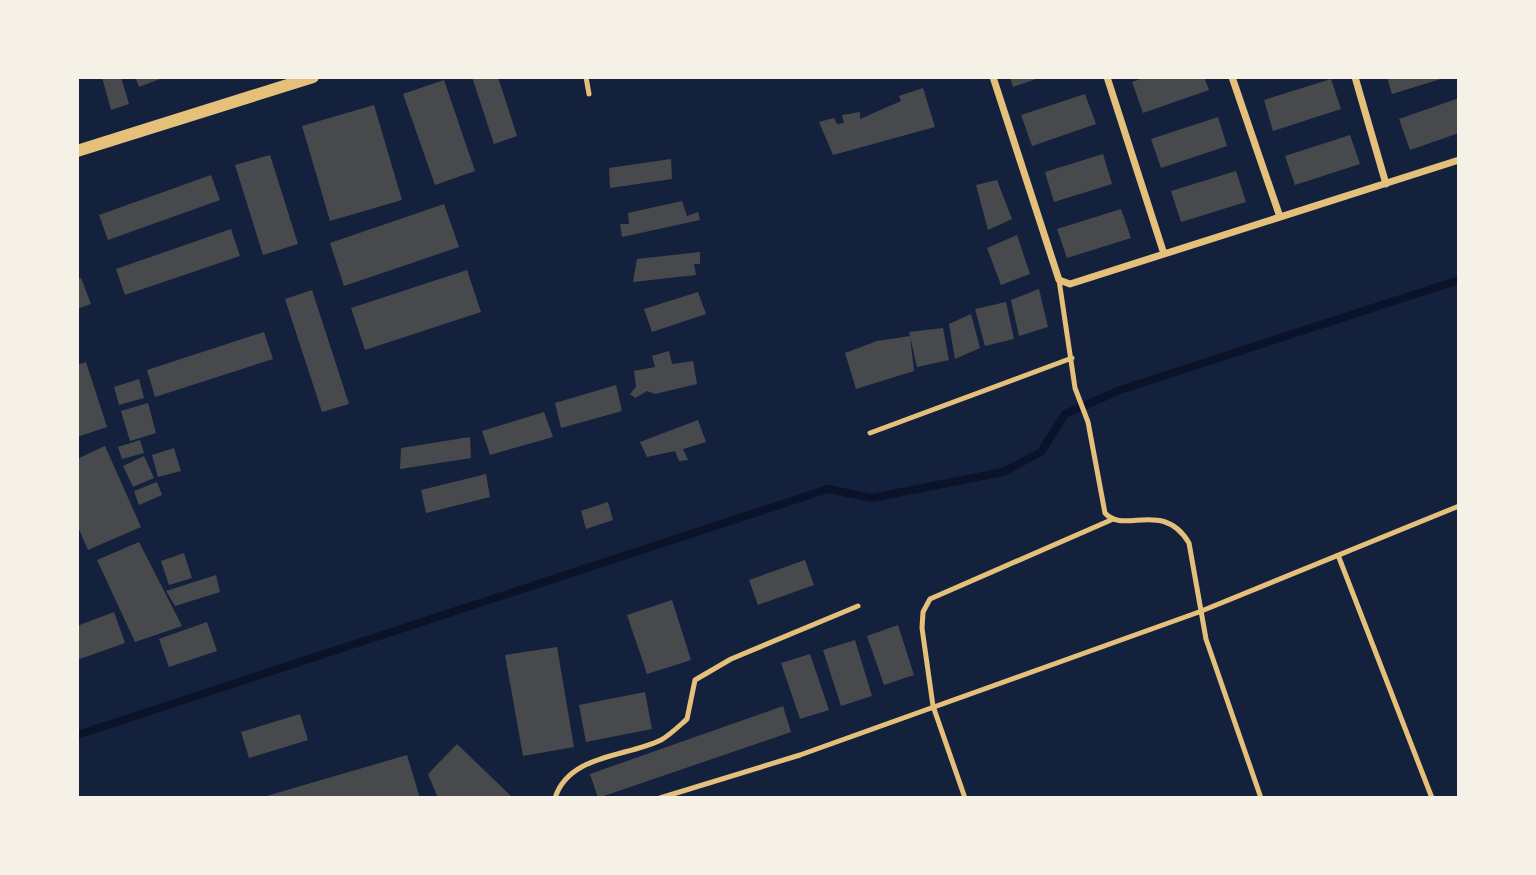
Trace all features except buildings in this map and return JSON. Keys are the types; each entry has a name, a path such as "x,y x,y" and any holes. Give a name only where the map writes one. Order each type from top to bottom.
{"street":[{"path":"77,150 313,77"},
{"path":"993,77 1059,280 1070,284 1459,160"},
{"path":"1107,77 1164,254"},
{"path":"1232,77 1280,218"},
{"path":"1355,77 1386,184"}],"lane":[{"path":"586,77 589,94"},
{"path":"1059,280 1075,388 1088,422 1105,513 1111,520"},
{"path":"870,433 1072,358"},
{"path":"660,798 800,755 1199,612 1459,506"},
{"path":"965,798 933,706 922,628 923,612 930,599 1111,520 1164,520 1181,531 1189,543 1199,612 1217,677 1261,798"},
{"path":"1338,555 1432,798"},
{"path":"555,798 569,776 581,766 662,739 687,719 695,680 731,659 858,606"}],"waterway":[{"path":"77,735 828,489 872,498 1003,472 1041,452 1065,414 1120,390 1459,280"}]}
